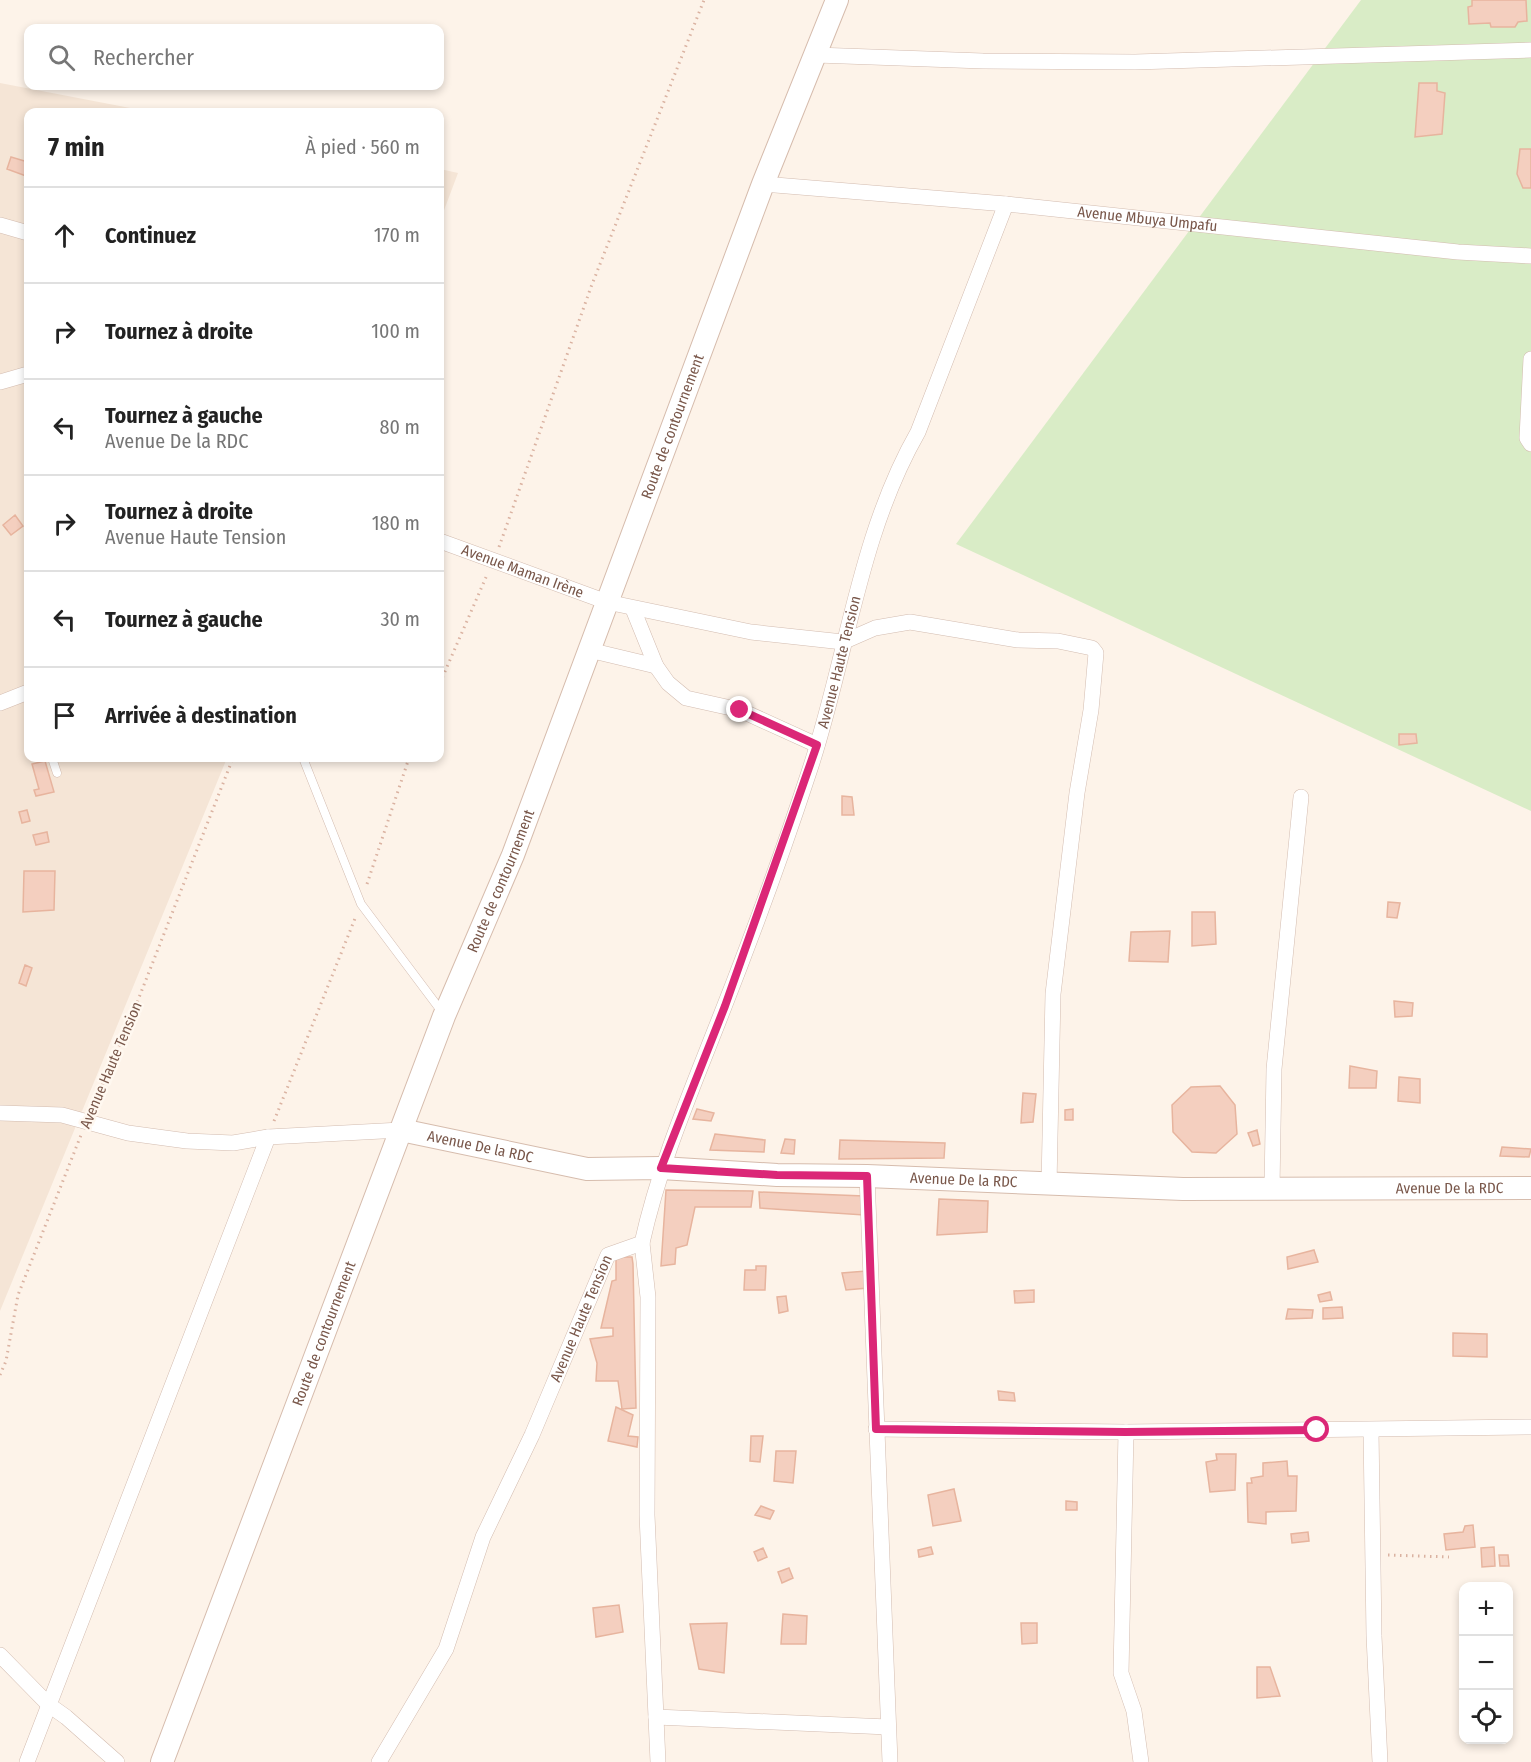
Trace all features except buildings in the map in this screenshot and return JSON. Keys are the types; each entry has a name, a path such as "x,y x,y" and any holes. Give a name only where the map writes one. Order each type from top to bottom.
{"street":[{"name":"Route de contournement","path":"162,1762 444,1016 513,855 763,184 837,0"},
{"path":"816,55 983,61 1135,62 1531,50"},
{"name":"Avenue Mbuya Umpafu","path":"763,184 1006,204 1458,252 1531,256"},
{"name":"Avenue Haute Tension","path":"379,1762 446,1649 483,1537 532,1435 608,1255 642,1243 661,1168 725,1006 817,745 832,698 843,642 880,510 898,466 918,432 1006,204"},
{"path":"0,225 24,232"},
{"path":"1531,359 1527,438 1531,444"},
{"path":"0,382 24,375"},
{"name":"Avenue Maman Irène","path":"444,542 607,602 633,609 751,632 843,642"},
{"path":"633,609 656,666 668,683 686,698 740,710 817,745"},
{"path":"843,642 875,628 910,622 1018,640 1072,643 1092,648 1096,653 1091,710 1077,793 1053,994 1049,1185"},
{"path":"589,650 656,666"},
{"path":"0,703 24,694"},
{"path":"1272,1188 1274,1069 1301,797"},
{"path":"0,1113 39,1113 87,1120 128,1132 187,1141 233,1143 268,1137 401,1130"},
{"name":"Avenue De la RDC","path":"401,1130 587,1169 661,1168 777,1175 867,1176 1049,1185 1531,1188"},
{"path":"27,1762 268,1137"},
{"path":"867,1176 890,1762"},
{"path":"642,1243 648,1297 650,1629 658,1762"},
{"path":"876,1429 1125,1432 1531,1427"},
{"path":"1371,1430 1372,1557 1380,1762"},
{"path":"1125,1432 1121,1673 1134,1711 1141,1762"},
{"path":"0,1655 49,1706 66,1717 117,1762"},
{"path":"656,1717 888,1727"}],"lane":[{"path":"53,762 57,773"},
{"path":"305,762 360,904 444,1016"}],"path":[{"path":"444,674 494,560 591,287 704,0"},
{"name":"Avenue Haute Tension","path":"0,1375 6,1361 18,1295 87,1120 129,1023 231,762"},
{"path":"268,1137 360,904 408,762"},
{"path":"1372,1557 1396,1555 1449,1557"}],"shaded area":[{"path":"0,83 24,88 24,90 36,90 130,108 24,108 24,762 225,762 0,1311"},
{"path":"444,170 458,173 444,210"}],"green space":[{"path":"1361,0 1531,0 1531,811 956,544"}],"route":[{"path":"740,710 817,745 725,1006 661,1168 777,1175 867,1176 876,1429 1125,1432 1317,1430"}]}
